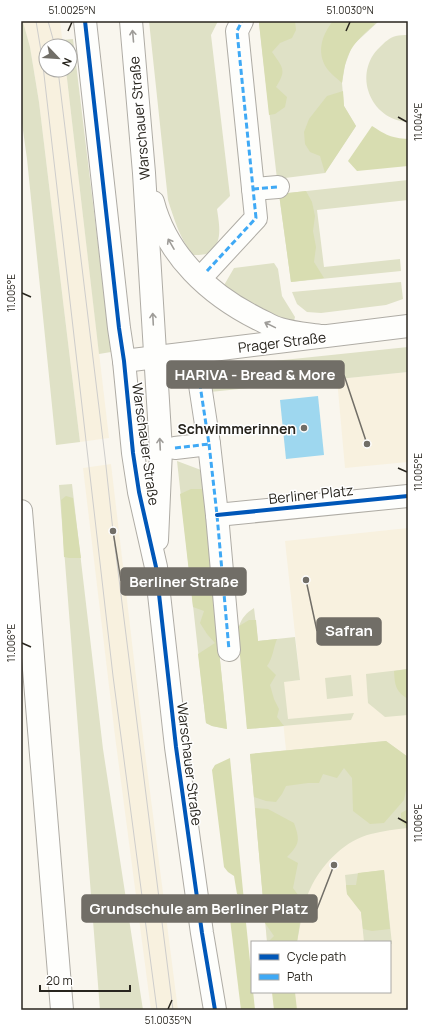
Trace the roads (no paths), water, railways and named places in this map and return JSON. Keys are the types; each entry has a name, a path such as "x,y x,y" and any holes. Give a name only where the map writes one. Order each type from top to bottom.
{"street":[{"name":"Warschauer Straße","path":"85,21 118,328 124,361 133,453 139,492 156,567 177,755 202,933 215,1010"},
{"name":"Warschauer Straße","path":"131,21 144,173 156,358 160,450 156,567"},
{"path":"207,271 256,218 237,31 242,21"},
{"path":"144,173 153,206 163,231 177,253 199,279 220,296 246,313 280,329 322,336"},
{"path":"253,189 278,186"},
{"name":"Prager Straße","path":"156,358 408,326"},
{"path":"124,361 156,358"},
{"path":"200,385 209,444 217,515 229,650"},
{"path":"175,448 209,444"},
{"name":"Berliner Platz","path":"217,515 408,496"},
{"path":"21,511 62,1010"}],"water":[{"name":"Schwimmerinnen","path":"318,396 324,455 286,459 280,400"}],"tram line":[{"path":"36,21 42,57 113,676 157,1010"},
{"path":"48,21 53,38"},
{"path":"59,78 113,531 173,1010"}],"place":[{"name":"Schwimmerinnen","path":"304,428"},
{"name":"HARIVA - Bread & More","path":"367,444"},
{"name":"Berliner Straße","path":"113,531"},
{"name":"Safran","path":"306,580"},
{"name":"Grundschule am Berliner Platz","path":"334,865"}]}
